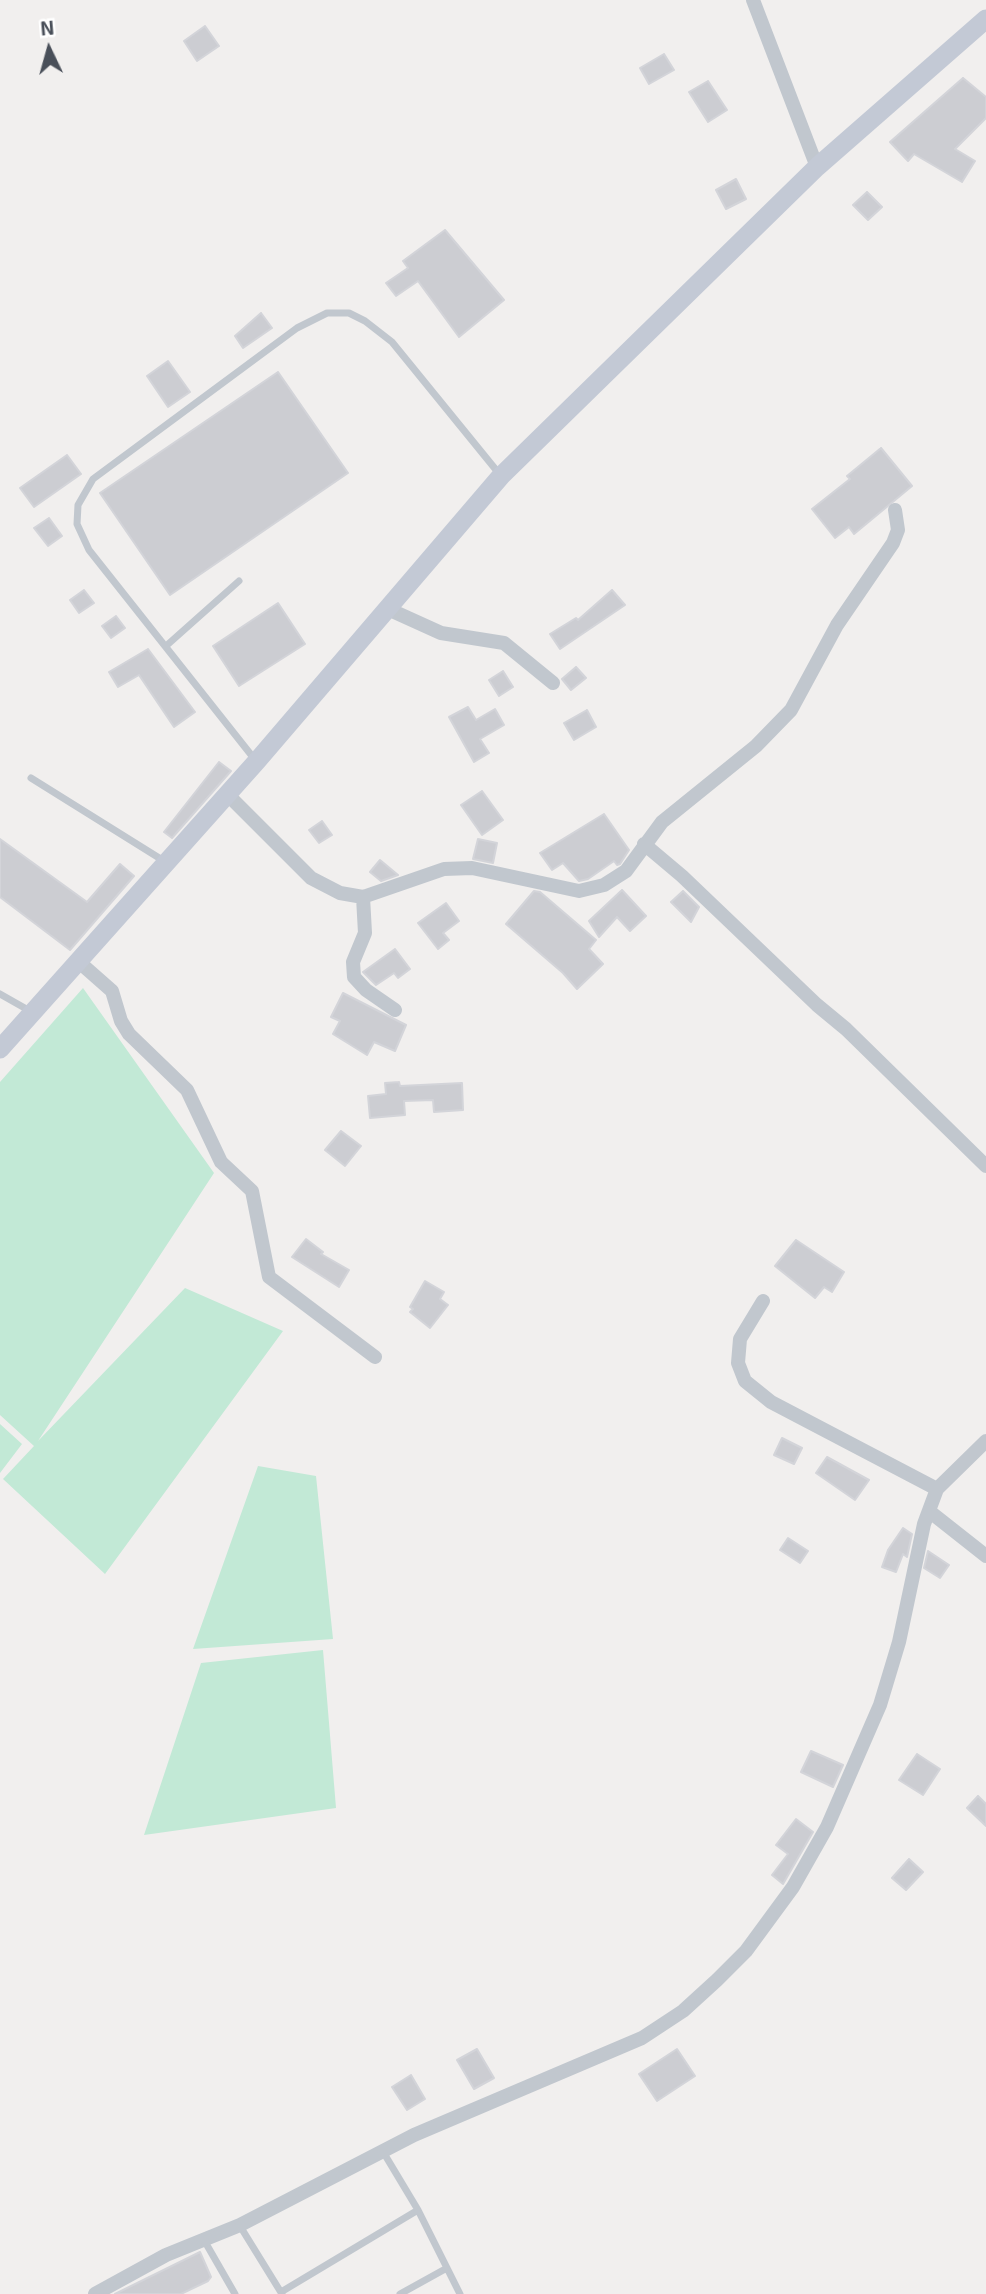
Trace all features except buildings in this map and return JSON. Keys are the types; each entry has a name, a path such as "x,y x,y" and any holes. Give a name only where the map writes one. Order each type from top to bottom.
{"street":[{"path":"753,0 817,167"},
{"path":"0,1049 257,761 501,475 817,167 986,19"},
{"path":"227,794 311,878 340,893 363,897 444,869 472,868 579,891 604,885 626,871 662,822 756,746 791,710 837,625 893,543 898,530 895,510"},
{"path":"388,609 441,633 504,643 553,683"},
{"path":"644,844 682,876 817,1006 846,1029 986,1166"},
{"path":"363,897 365,933 353,962 354,977 366,990 395,1010"},
{"path":"78,961 115,996 121,1021 129,1034 187,1090 221,1162 252,1191 270,1277 375,1357"},
{"path":"762,1301 740,1339 738,1363 745,1381 771,1402 937,1489"},
{"path":"95,2294 166,2255 240,2225 382,2150 642,2038 683,2011 746,1951 793,1887 852,1774 880,1705 929,1511 937,1489 986,1441"},
{"path":"929,1511 986,1556"}],"lane":[{"path":"257,761 89,550 77,524 78,505 93,479 297,328 327,313 349,313 365,321 392,342 501,475"},
{"path":"166,646 239,580"},
{"path":"31,778 166,862"},
{"path":"0,994 32,1012"},
{"path":"382,2150 418,2210 460,2294"},
{"path":"240,2225 282,2293 418,2210"},
{"path":"204,2239 235,2294"},
{"path":"400,2294 447,2268"}],"green space":[{"path":"83,988 214,1173 38,1441 185,1288 283,1331 105,1574 3,1479 34,1446 0,1415 0,1082"},
{"path":"0,1424 22,1444 0,1473"},
{"path":"258,1466 316,1476 333,1639 193,1649"},
{"path":"323,1650 336,1808 144,1835 201,1663"}]}
